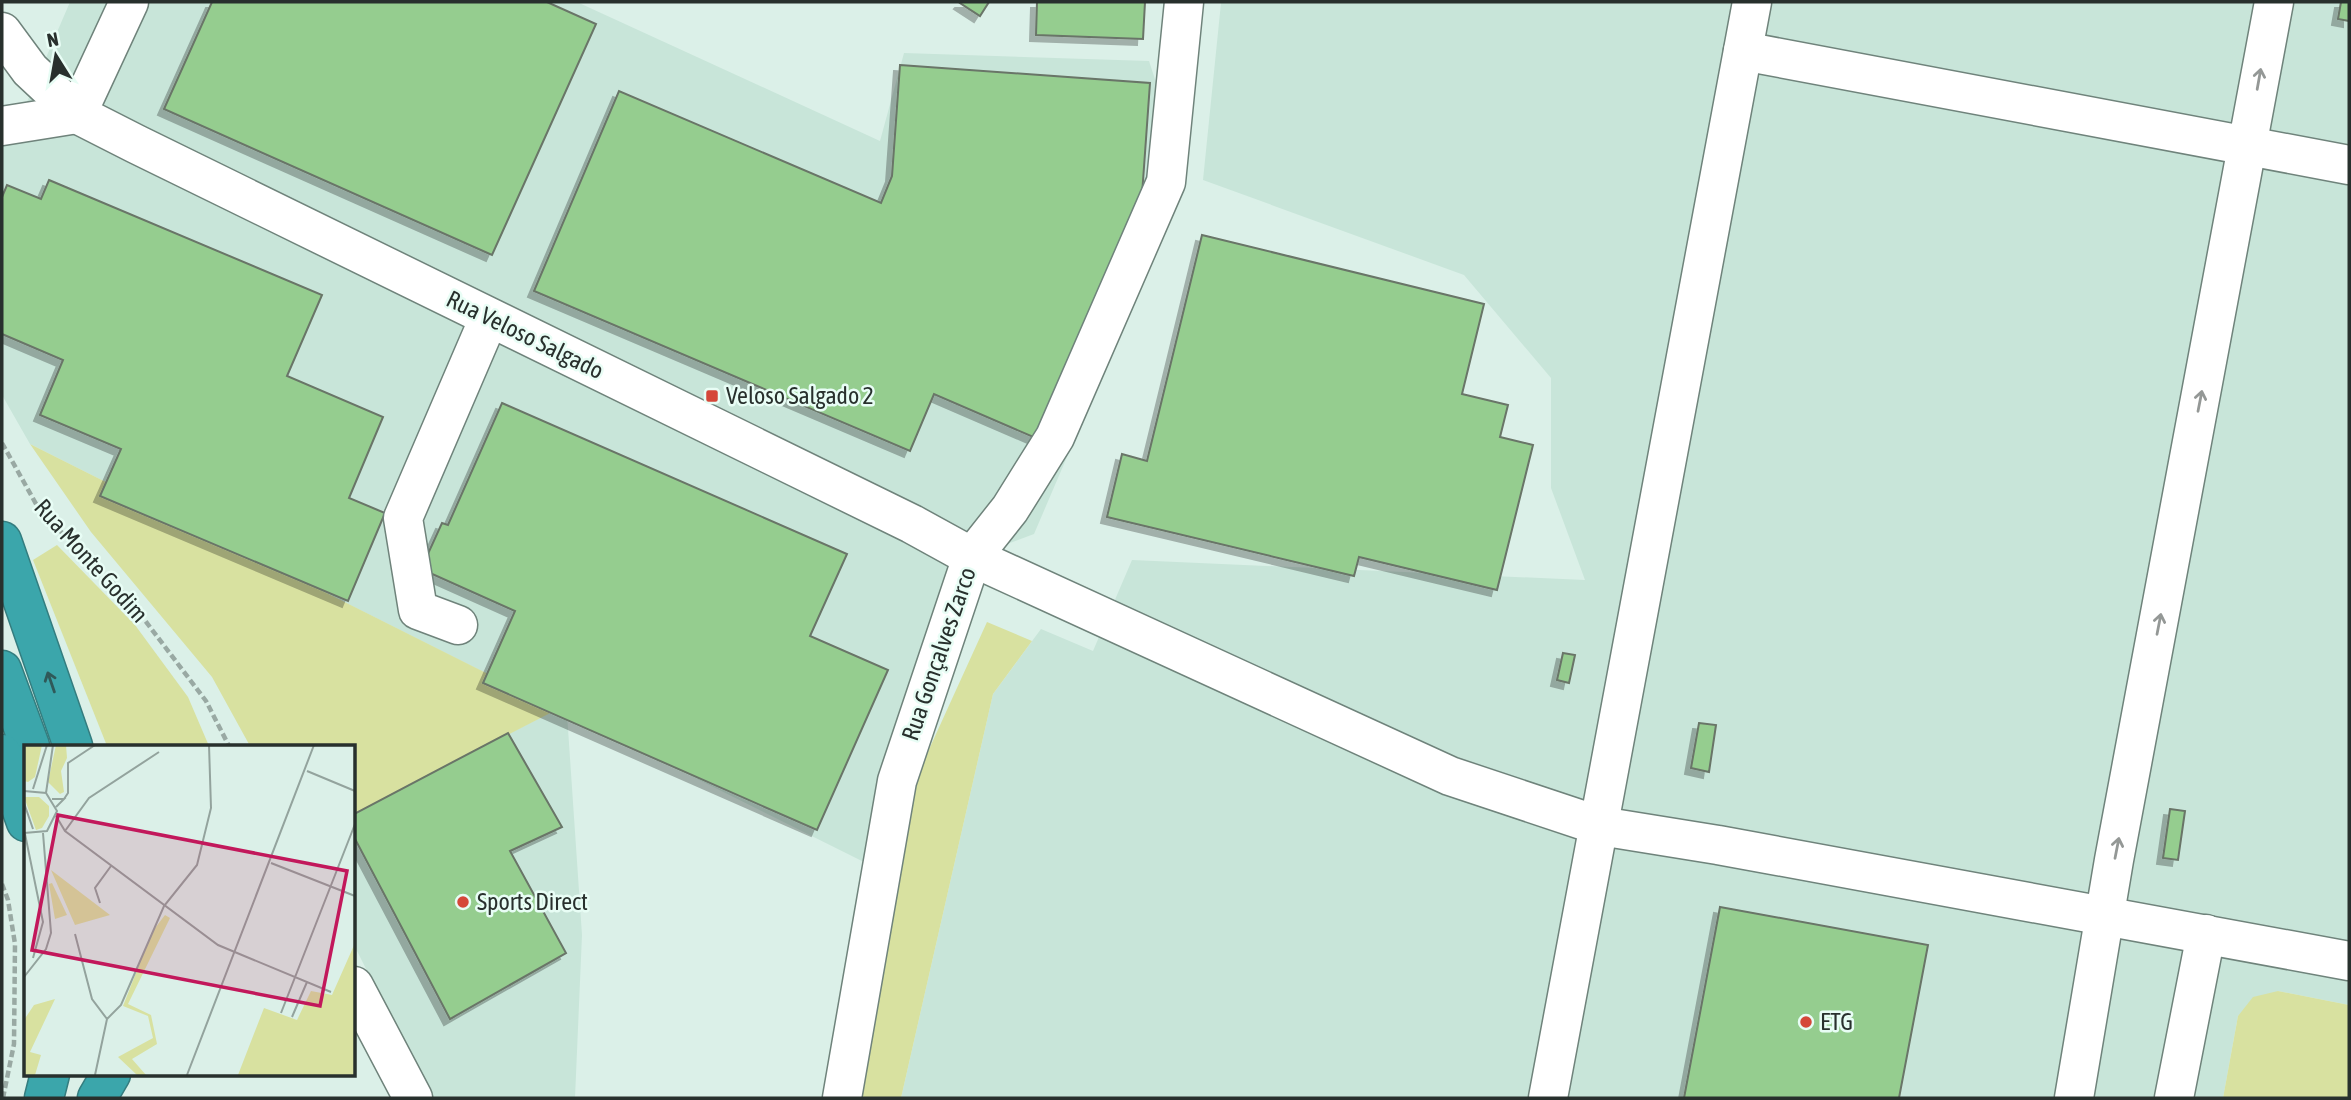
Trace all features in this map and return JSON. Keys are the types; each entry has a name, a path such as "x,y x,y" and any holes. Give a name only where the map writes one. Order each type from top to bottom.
{"highway":[{"path":"2,541 72,745"},
{"path":"2,670 29,745"},
{"path":"2,754 24,816"},
{"path":"44,1098 50,1076"},
{"path":"80,1076 82,1098"},
{"path":"97,1098 110,1076"}],"street":[{"path":"2,126 78,114 129,2"},
{"name":"Rua Gonçalves Zarco","path":"842,1098 897,782 972,557 1010,509 1055,437 1166,182 1184,2"},
{"path":"1548,1098 1752,2"},
{"path":"2074,1098 2105,915 2274,2"},
{"name":"Rua Veloso Salgado","path":"2,32 30,70 78,114 912,524 972,557 1450,776 1600,826 1718,845 2349,961"},
{"path":"1743,51 2349,165"},
{"path":"458,625 418,610 403,519 489,318"},
{"path":"2174,1098 2206,934"},
{"path":"355,988 413,1098"}],"path":[{"name":"Rua Monte Godim","path":"2,443 40,511 128,598 206,701 228,745"},
{"path":"2,884 8,900 15,944 14,1044 3,1098"}],"shaded area":[{"path":"70,2 577,2 880,141 904,53 1149,61 1187,177 1034,534 972,557 882,871 567,714 582,935 575,1098 431,1098 355,947 355,813 557,709 30,444 2,395 2,142 11,139"},
{"path":"2349,2 2349,1005 2278,991 2238,1016 2223,1098 901,1098 993,694 1041,629 1093,651 1132,560 1585,580 1551,488 1551,378 1464,275 1203,180 1221,3"}],"green space":[{"path":"30,444 558,709 355,813 355,745 249,745 212,677 91,532"},
{"path":"57,545 135,625 188,697 209,745 107,745 33,560"},
{"path":"987,622 1032,641 993,694 901,1098 857,1098 916,778"},
{"path":"2278,991 2349,1005 2349,1098 2223,1098 2238,1016 2253,997"}],"building":[{"path":"212,2 547,2 596,24 492,255 164,109"},
{"path":"961,2 989,2 980,16"},
{"path":"1037,2 1145,2 1143,39 1036,35"},
{"path":"2341,2 2349,2 2349,21 2338,19"},
{"path":"900,65 1150,83 1140,223 1038,439 934,394 910,451 534,291 619,91 881,203 892,176"},
{"path":"49,180 322,295 287,376 383,417 349,498 385,513 348,601 100,496 121,449 40,415 63,360 2,334 2,197 7,185 41,199"},
{"path":"1202,235 1484,304 1462,394 1508,405 1500,437 1533,445 1497,590 1359,557 1354,576 1107,517 1122,454 1147,461"},
{"path":"502,403 847,554 810,636 888,670 817,830 483,683 515,611 421,569 442,523 448,525"},
{"path":"1563,653 1575,655 1569,683 1557,680"},
{"path":"1699,723 1716,725 1709,772 1691,768"},
{"name":"Sports Direct","path":"508,733 562,827 510,851 566,953 450,1019 355,839 355,813"},
{"path":"2170,809 2185,811 2178,860 2163,858"},
{"name":"ETG","path":"1720,907 1928,945 1899,1098 1684,1098"}],"place":[{"name":"Veloso Salgado 2","path":"712,396"},
{"name":"Sports Direct","path":"463,902"},
{"name":"ETG","path":"1806,1022"}]}
